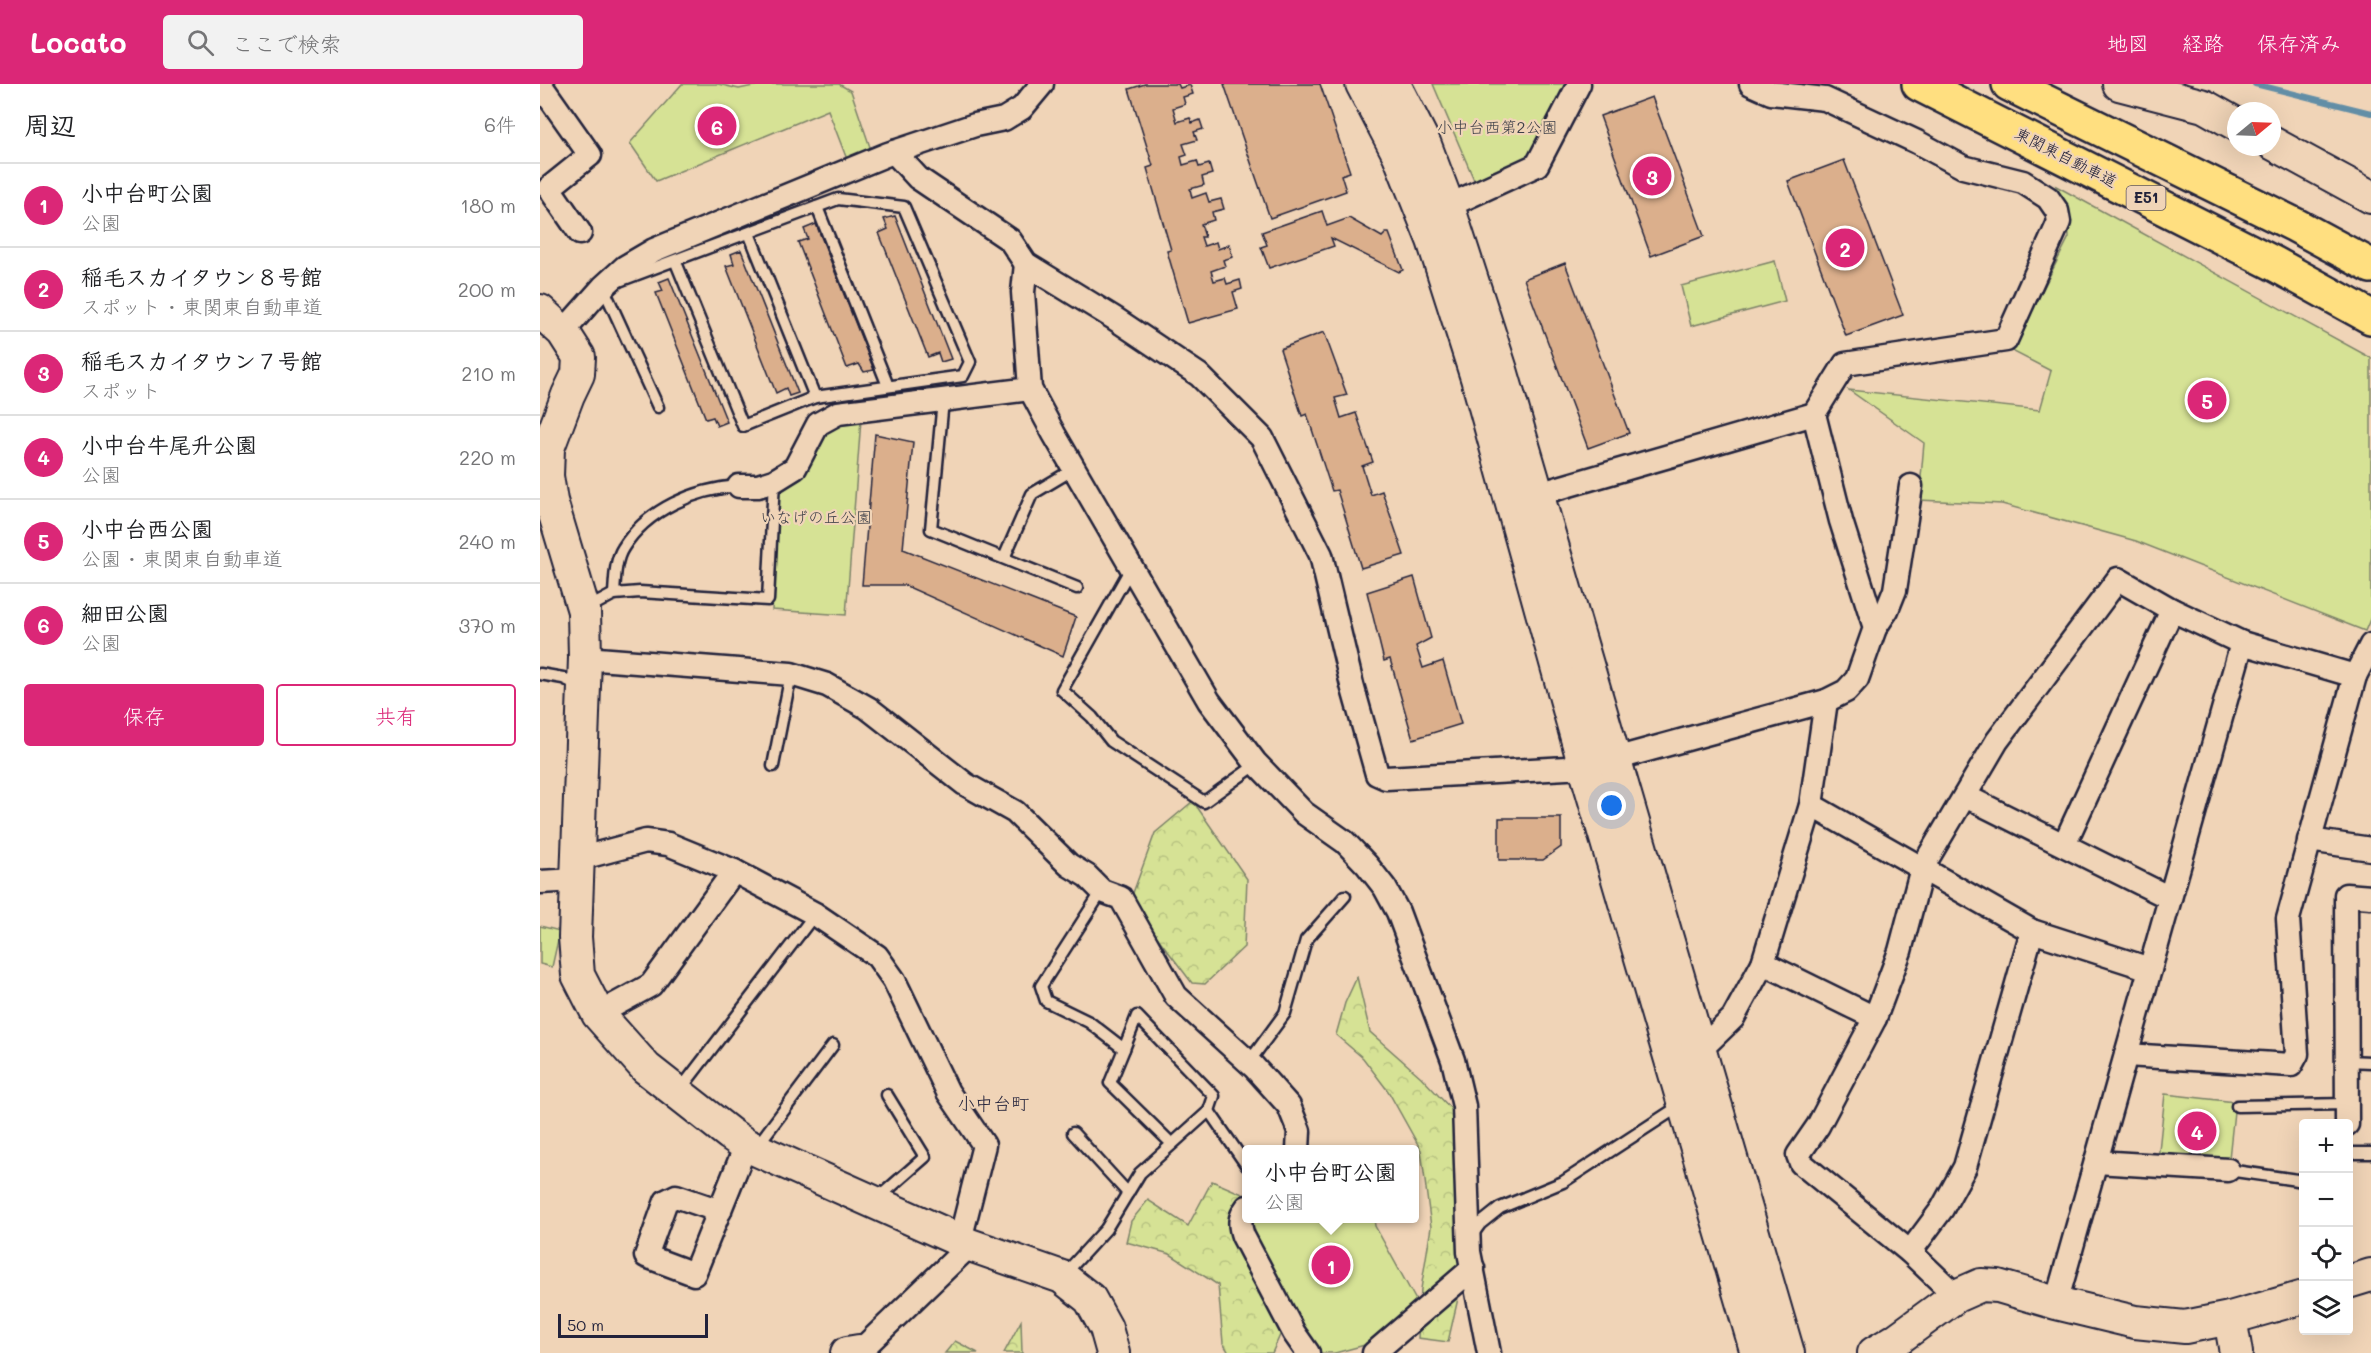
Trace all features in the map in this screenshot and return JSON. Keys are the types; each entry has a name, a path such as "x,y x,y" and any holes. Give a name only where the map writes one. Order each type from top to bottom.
{"highway":[{"name":"東関東自動車道","path":"1919,84 2273,263 2371,317"},
{"name":"E51","path":"2009,84 2295,225 2371,266"}],"street":[{"path":"540,84 590,155 549,188 580,233"},
{"path":"563,332 603,287 625,267 654,250 894,152 975,125 1004,119 1022,108 1042,84"},
{"path":"1362,84 1399,155 1433,240 1600,763 1701,1049 1788,1353"},
{"path":"1394,84 1425,145 1448,206 1538,494 1600,763 1684,1103 1757,1353"},
{"path":"1448,206 1537,165 1579,84"},
{"path":"1538,494 1814,414 1845,364 2006,340 2059,222 2057,211 2048,198 2023,182 1963,167 1917,142 1825,99 1771,93 1751,84"},
{"path":"2119,84 2204,106 2227,119"},
{"path":"2281,148 2371,197"},
{"path":"894,152 918,178 1010,240 1026,264 1114,318 1199,375 1262,438 1321,555 1352,685 1377,774 1386,778 1600,763 1826,701 1846,691 1857,679 1875,628 1887,610 1895,590 1911,486"},
{"path":"1026,264 1023,292 1030,389 1074,469 1209,701 1257,764 1304,813 1345,842 1367,864 1398,912 1454,1060 1464,1106 1469,1239 1490,1353"},
{"path":"540,311 563,332 579,357 578,374 548,448 547,476 550,501 584,611 585,673 575,937 578,975 598,1014 646,1068 751,1147 965,1242 1062,1278 1090,1299 1107,1328 1113,1353"},
{"path":"739,486 758,486 774,481 795,468 818,424 838,413 1030,389"},
{"path":"1814,414 1841,521 1875,628"},
{"path":"1956,1296 1910,1252 1801,1163 1798,1155 1818,1126 1875,1018 1900,951 1922,868 1997,741 2118,579 2172,610 2242,643 2355,676"},
{"path":"2064,845 2172,610"},
{"path":"2056,1303 2242,643"},
{"path":"2126,1055 2291,1065 2297,1054 2288,919 2355,676 2371,645"},
{"path":"585,673 791,674 827,685 868,708 965,784 1015,812 1069,865 1087,876 1102,891 1121,898 1176,996 1249,1062 1289,1106 1299,1131 1298,1145"},
{"path":"1701,1049 1733,1018 1762,963 1812,805 1826,701"},
{"path":"1965,796 2170,898"},
{"path":"1812,805 2032,931 2150,969"},
{"path":"2310,840 2371,849"},
{"path":"540,882 646,842 668,844 734,871 815,914 877,956 894,980 948,1092 984,1145 965,1242 893,1320 854,1352"},
{"path":"598,1014 651,985 734,871"},
{"path":"2347,1114 2346,894 2371,897"},
{"path":"1910,1252 1942,1209 1965,1167 2032,931"},
{"path":"1762,963 1875,1018"},
{"path":"720,1211 751,1147"},
{"path":"2096,1162 2229,1170"},
{"path":"1242,1213 1239,1224 1243,1236 1294,1333 1308,1353"},
{"path":"1374,1353 1473,1268"},
{"path":"2352,1281 2371,1275"},
{"path":"1874,1353 1896,1340 1956,1296 1981,1285 1998,1286 2135,1322 2185,1327 2230,1318 2299,1298"},
{"path":"2230,1318 2235,1353"}],"lane":[{"path":"658,407 603,287 675,260 748,233 838,199 904,207 970,362 963,376 815,397 743,426 675,260"},
{"path":"817,207 888,386"},
{"path":"748,233 815,397"},
{"path":"943,400 931,529 1077,588"},
{"path":"1004,558 1032,494 1074,469"},
{"path":"584,611 614,594 640,592 768,600 774,481"},
{"path":"614,594 621,549 641,525 661,511 690,496 716,488 739,486"},
{"path":"1131,568 1062,690 1092,717 1111,741 1204,802 1257,764"},
{"path":"540,674 563,678 585,673"},
{"path":"773,766 791,674"},
{"path":"1102,891 1041,986 1046,1001 1089,1022 1124,1050"},
{"path":"1249,1062 1285,1013 1306,940 1345,896"},
{"path":"679,1093 815,914"},
{"path":"1062,1278 1106,1229 1140,1173 1209,1111 1214,1096 1137,1016 1110,1083 1171,1143"},
{"path":"751,1147 833,1045"},
{"path":"2347,1061 2371,1062"},
{"path":"874,1201 925,1157 887,1095"},
{"path":"1469,1239 1480,1224 1500,1208 1563,1182 1684,1103"},
{"path":"2237,1106 2347,1114"},
{"path":"1209,1111 1242,1159"},
{"path":"1073,1133 1128,1193"},
{"path":"2353,1153 2371,1153"},
{"path":"2229,1170 2299,1180"}],"green space":[{"path":"682,84 718,84 739,89 763,84 839,84 851,91 872,153 848,162 828,110 656,181 630,143"},
{"name":"小中台西第2公園","path":"1433,84 1570,84 1527,161 1475,182"},
{"path":"2056,186 2371,358 2371,617 2365,631 2136,541 2002,504 1919,500 1924,443 1849,390 2040,410 2051,371 2012,351 2069,237 2068,218"},
{"path":"1775,261 1785,301 1691,326 1681,286"},
{"name":"いなげの丘公園","path":"861,420 846,615 772,610 780,485 821,435 834,424"},
{"path":"1193,801 1247,879 1244,947 1205,984 1192,983 1130,901 1155,833"},
{"path":"540,926 560,931 552,967 540,964"},
{"path":"1357,977 1370,1032 1421,1077 1454,1112 1465,1268 1448,1342 1418,1338 1421,1289 1431,1227 1421,1150 1388,1091 1363,1058 1336,1035 1345,1003"},
{"path":"2165,1094 2235,1102 2228,1168 2158,1160"},
{"path":"1212,1181 1242,1194 1242,1223 1249,1223 1285,1324 1272,1353 1229,1353 1223,1343 1218,1285 1170,1254 1126,1242 1131,1221 1148,1200 1188,1226"},
{"path":"1249,1223 1375,1223 1418,1304 1376,1342 1335,1353 1315,1353 1293,1324"},
{"path":"1021,1321 1022,1353 1004,1353"},
{"path":"955,1341 978,1353 945,1353"}],"building":[{"path":"1145,84 1178,84 1180,88 1190,85 1193,94 1183,97 1185,104 1173,108 1177,122 1190,118 1192,123 1200,120 1203,129 1194,132 1197,140 1183,144 1187,155 1181,157 1183,165 1197,161 1199,167 1209,164 1212,174 1202,177 1204,185 1190,189 1192,198 1206,193 1209,202 1221,199 1224,209 1212,212 1214,220 1201,224 1205,237 1201,237 1204,246 1216,242 1218,249 1229,245 1233,257 1223,260 1225,266 1211,271 1214,281 1225,278 1227,284 1240,280 1242,289 1233,292 1238,309 1188,323 1167,251 1171,250 1147,168 1153,166 1129,89"},
{"path":"1224,84 1320,84 1350,172 1341,175 1346,191 1270,218"},
{"path":"1652,97 1704,236 1651,256 1600,116"},
{"path":"1844,160 1903,315 1846,336 1788,181"},
{"path":"1322,211 1327,226 1349,218 1382,237 1389,233 1403,270 1399,272 1331,238 1334,246 1269,268 1261,247 1267,245 1262,232"},
{"path":"895,216 951,359 941,362 938,353 928,357 879,233 888,229 884,219"},
{"path":"816,224 874,370 864,372 859,364 847,368 798,242 808,239 804,229"},
{"path":"741,250 798,393 789,396 786,388 776,393 726,266 734,264 731,254"},
{"path":"1565,263 1629,433 1588,448 1524,279"},
{"path":"669,278 727,422 717,426 713,417 706,419 656,293 663,291 659,282"},
{"path":"1324,332 1347,395 1335,398 1341,418 1356,413 1373,462 1362,466 1371,495 1382,491 1404,555 1361,568 1337,490 1332,491 1307,414 1302,416 1280,349"},
{"path":"875,434 913,442 903,549 1076,617 1063,656 904,585 862,585"},
{"path":"1414,577 1431,638 1416,646 1423,668 1443,661 1461,724 1413,739 1390,659 1384,661 1367,592"},
{"path":"1499,818 1561,818 1561,847 1543,860 1499,860"}],"waterway":[{"path":"2255,84 2371,113"}],"place":[{"name":"細田公園","path":"717,126"},
{"name":"稲毛スカイタウン７号館","path":"1652,176"},
{"name":"稲毛スカイタウン８号館","path":"1845,248"},
{"name":"小中台西公園","path":"2207,400"},
{"name":"小中台牛尾升公園","path":"2197,1131"},
{"name":"小中台町公園","path":"1331,1265"}],"district":[{"name":"小中台町","path":"993,1104"}]}
